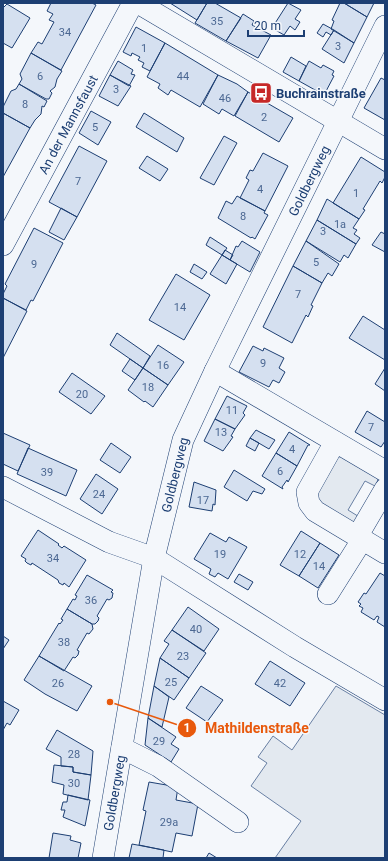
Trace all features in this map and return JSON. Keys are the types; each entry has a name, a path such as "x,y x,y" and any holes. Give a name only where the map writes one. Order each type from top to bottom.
{"street":[{"name":"An der Mannsfaust","path":"3,245 134,3"},
{"path":"138,3 385,149"},
{"name":"Goldbergweg","path":"103,858 154,558 184,440 215,371 385,26"},
{"path":"215,371 385,471"},
{"path":"335,442 307,492 309,503 315,511 385,553"},
{"path":"3,487 109,542 154,558 295,647 385,700"},
{"path":"328,594 360,538 385,489"},
{"path":"122,748 158,766 238,822"}],"shaded area":[{"path":"342,456 378,477 377,487 365,481 348,510 361,518 353,522 320,505 314,497 336,458"},
{"path":"336,686 385,715 385,858 275,858 301,821 251,786 267,763 258,757 273,736 292,750"}],"building":[{"path":"51,3 92,3 96,5 61,70 31,53 38,42 42,44 54,22 49,20 53,14 47,11"},
{"path":"170,3 207,3 197,20"},
{"path":"207,3 215,3 241,18 226,41 195,23"},
{"path":"288,3 301,10 295,19 300,22 295,30 290,26 284,35 272,28"},
{"path":"340,3 344,3 367,17 354,43 331,29 334,21 332,20"},
{"path":"344,3 374,3 367,17"},
{"path":"7,4 30,18 12,48 3,43 3,8"},
{"path":"243,14 254,21 252,25 271,35 258,58 226,41"},
{"path":"323,24 334,30 331,35 326,32 323,37 317,33"},
{"path":"136,27 165,43 150,71 142,67 144,63 138,60 140,57 132,53 131,56 123,52"},
{"path":"334,30 354,43 344,63 322,49"},
{"path":"165,43 218,75 200,107 171,90 168,95 158,88 160,84 147,77"},
{"path":"31,53 62,71 57,79 55,87 50,91 52,93 49,99 46,99 19,84 22,79 20,74"},
{"path":"291,57 306,66 299,81 283,72"},
{"path":"118,61 133,70 131,74 135,75 129,86 110,75"},
{"path":"309,61 321,68 323,65 334,71 332,75 334,76 324,95 299,81"},
{"path":"110,75 131,86 118,106 99,96"},
{"path":"218,75 237,84 248,92 234,116 222,109 219,114 203,104"},
{"path":"381,78 385,80 385,120 364,108"},
{"path":"19,84 47,101 44,107 42,106 41,114 30,128 3,113 3,107 11,91 16,89"},
{"path":"248,92 293,118 279,142 235,116"},
{"path":"91,111 111,122 98,145 79,133"},
{"path":"3,113 30,128 3,177"},
{"path":"144,113 184,138 177,152 136,127"},
{"path":"224,136 237,143 214,185 200,178"},
{"path":"79,146 107,161 77,217 49,202"},
{"path":"263,153 288,166 265,211 240,198 249,180 246,178 250,170 253,171"},
{"path":"147,156 168,169 160,181 139,168"},
{"path":"361,157 385,172 385,177 382,183 380,181 363,209 365,210 359,219 333,203"},
{"path":"237,196 265,211 264,213 268,215 255,239 218,218 226,201 232,204"},
{"path":"327,199 359,219 353,228 357,230 354,234 360,238 356,244 317,220"},
{"path":"61,208 77,217 64,240 49,232"},
{"path":"317,220 356,244 348,258 344,255 340,262 306,241"},
{"path":"34,228 63,243 33,301 31,300 26,310 3,298 3,294 7,286 5,284"},
{"path":"381,232 385,234 385,252 372,245"},
{"path":"210,237 227,248 222,255 206,245"},
{"path":"242,241 260,252 250,272 230,260 236,246 238,247"},
{"path":"306,241 339,264 332,276 328,273 322,283 293,266"},
{"path":"225,250 233,255 230,260 222,255"},
{"path":"222,255 237,264 226,284 210,274"},
{"path":"194,264 207,272 202,279 190,272"},
{"path":"293,266 322,283 311,305 313,306 308,317 306,315 292,343 263,327"},
{"path":"176,274 210,295 184,340 149,320"},
{"path":"3,298 27,311 3,358"},
{"path":"363,316 385,330 385,360 349,338"},
{"path":"117,333 150,356 143,368 110,345"},
{"path":"158,345 184,362 168,385 143,368"},
{"path":"253,346 263,351 264,348 284,358 279,368 285,372 279,383 273,380 269,387 239,372"},
{"path":"130,359 143,368 135,380 122,371"},
{"path":"143,368 168,385 153,407 128,390"},
{"path":"385,368 385,391 375,384"},
{"path":"72,373 105,396 91,414 59,392"},
{"path":"227,396 247,406 243,413 245,415 235,429 215,419"},
{"path":"367,411 385,422 385,441 381,447 355,432"},
{"path":"215,419 235,429 231,436 233,437 223,451 204,441"},
{"path":"256,430 275,440 269,449 250,438"},
{"path":"289,432 310,445 308,445 297,466 276,453"},
{"path":"3,433 30,445 18,471 3,464"},
{"path":"250,438 259,443 255,451 246,446"},
{"path":"111,443 131,457 120,473 100,460"},
{"path":"28,448 77,470 66,496 17,474"},
{"path":"276,453 297,466 288,482 287,480 282,487 283,489 262,476"},
{"path":"234,470 265,489 262,494 253,491 247,501 224,487"},
{"path":"96,474 118,489 102,514 80,499"},
{"path":"194,482 216,490 215,505 213,504 212,511 189,507"},
{"path":"38,530 59,544 58,545 62,548 64,546 86,560 69,587 64,583 63,585 59,583 58,580 32,563 31,565 27,563 25,561 26,559 21,556"},
{"path":"301,531 320,543 299,576 280,565"},
{"path":"210,533 226,542 229,537 247,547 228,579 218,573 215,577 209,574 211,569 194,559"},
{"path":"320,543 339,555 318,588 299,576"},
{"path":"380,573 385,576 385,627 377,622 379,617 377,616 374,620 361,612 363,608 359,606 361,604 358,602 364,593 366,594"},
{"path":"239,574 253,582 248,590 234,582"},
{"path":"87,575 113,590 111,592 113,593 112,598 109,600 107,599 97,616 99,618 95,624 92,624 67,609 73,599 75,600 77,596 75,595"},
{"path":"188,607 219,629 204,651 172,630"},
{"path":"67,609 92,624 93,629 89,634 87,633 77,650 79,651 78,655 75,658 73,657 64,671 39,656 59,623 60,624 63,620 61,619"},
{"path":"172,630 206,653 189,678 160,658 169,644 164,641"},
{"path":"3,636 9,640 3,649"},
{"path":"39,656 92,686 77,711 45,694 24,680"},
{"path":"160,658 189,678 174,700 154,686"},
{"path":"270,661 305,683 290,706 255,684"},
{"path":"154,686 169,697 162,727 148,718"},
{"path":"201,686 223,700 207,722 186,708"},
{"path":"3,701 19,710 10,725 7,723 3,730"},
{"path":"148,718 176,737 171,744 179,749 171,762 145,745"},
{"path":"57,730 93,751 91,775 73,772 73,767 61,766 61,757 46,749"},
{"path":"54,765 73,767 73,772 91,775 88,800 63,794 64,785 52,782"},
{"path":"149,782 178,787 176,800 198,804 192,836 176,833 172,852 139,845 146,811 143,810"},
{"path":"68,795 90,800 85,826 63,817 65,810 61,810 63,802 67,802"},
{"path":"53,833 71,836 70,840 81,843 78,858 49,858"},
{"path":"132,844 164,850 163,858 129,858"},
{"path":"209,853 217,858 206,858"}],"place":[{"name":"Buchrainstraße","path":"261,93"},
{"name":"Mathildenstraße","path":"110,702"}]}
